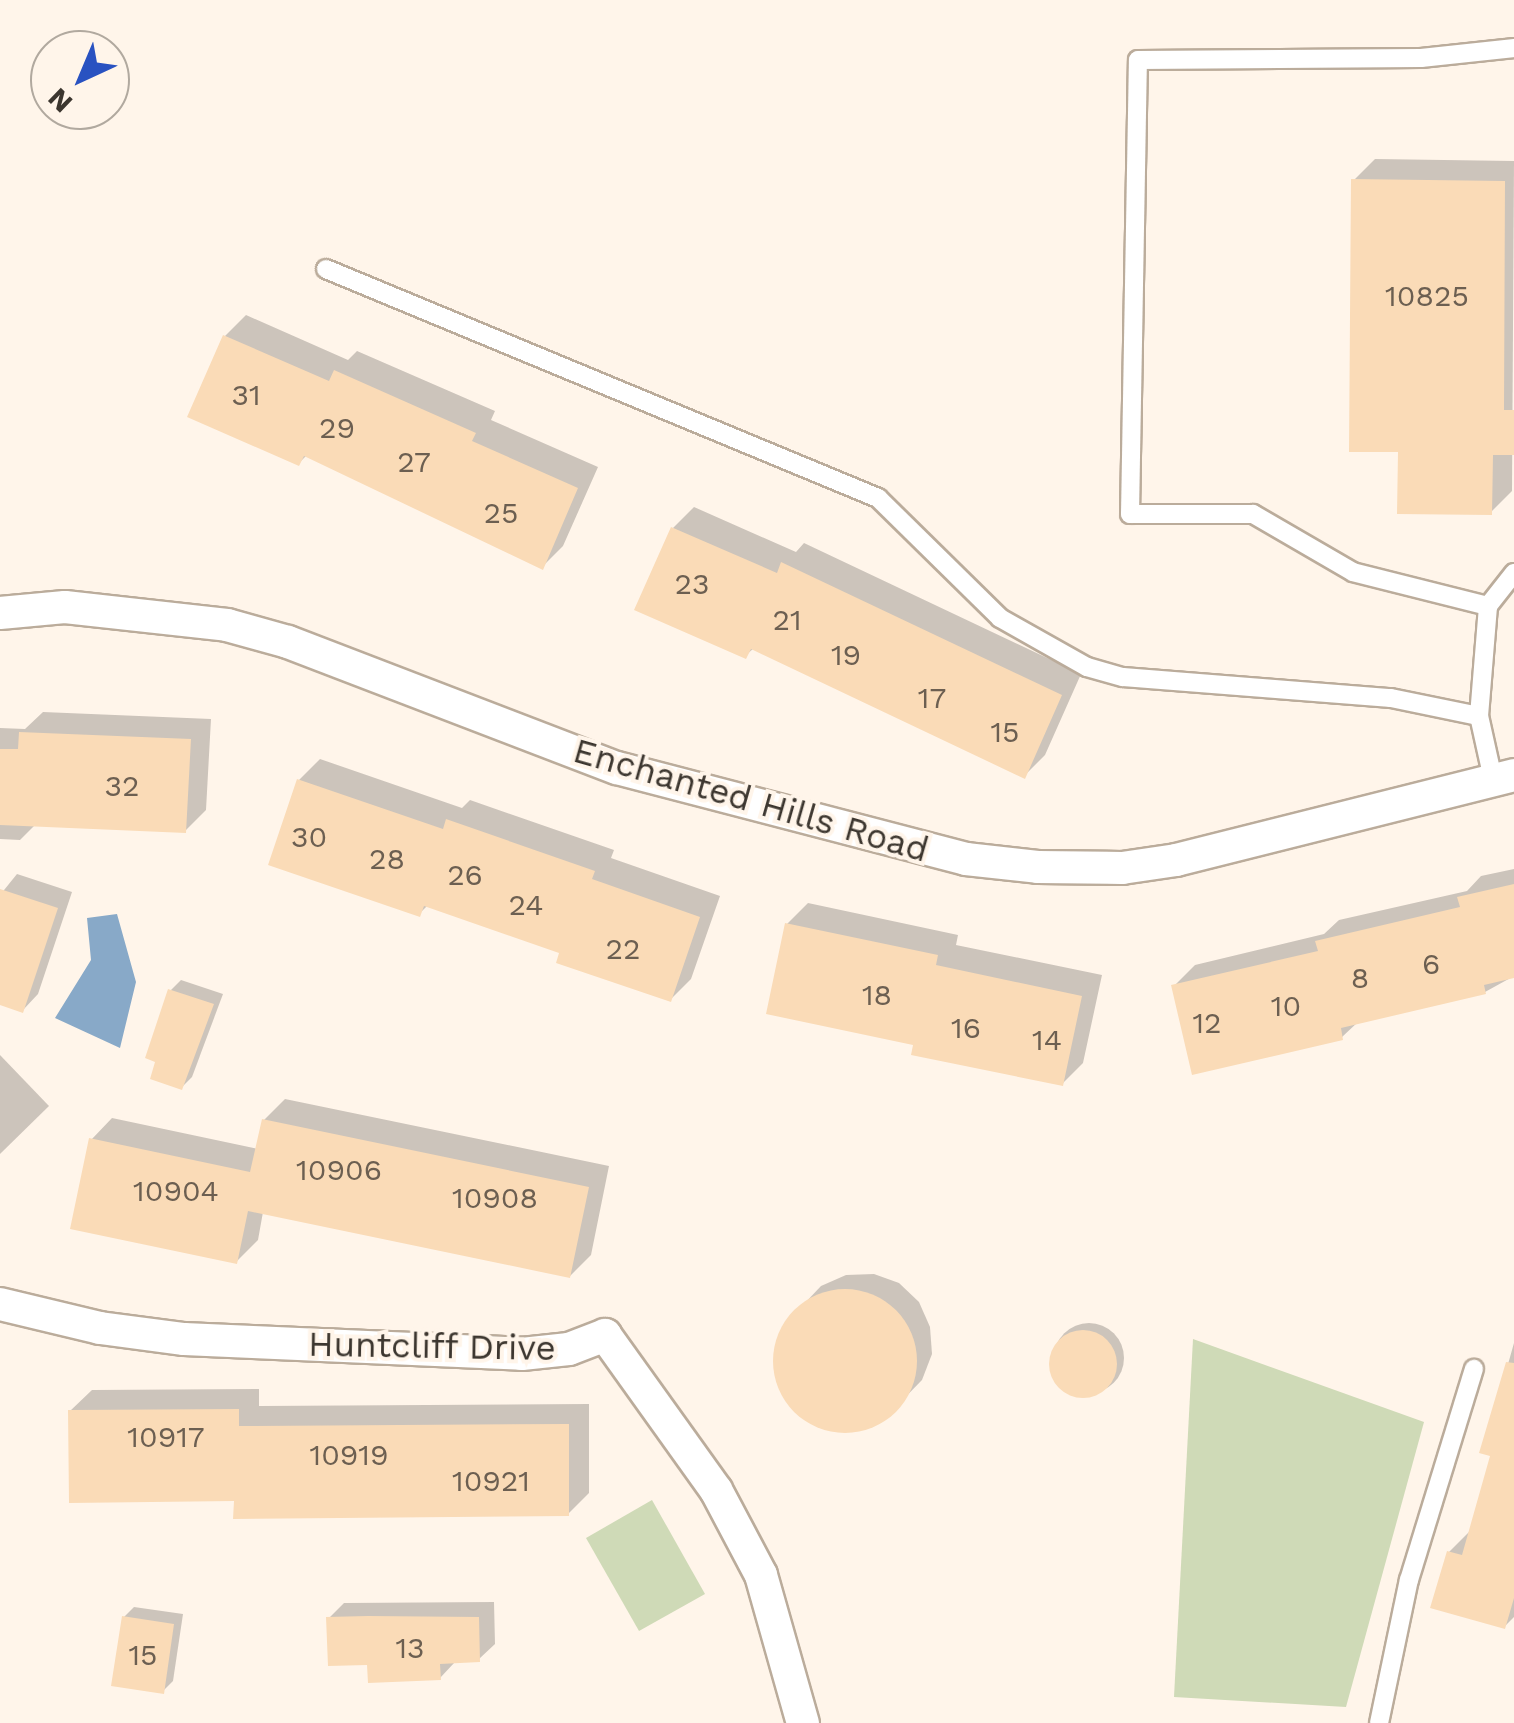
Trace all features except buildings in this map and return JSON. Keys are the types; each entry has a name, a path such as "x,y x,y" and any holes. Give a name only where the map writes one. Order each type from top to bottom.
{"street":[{"name":"Enchanted Hills Road","path":"0,612 65,607 227,625 288,642 617,768 966,859 1038,867 1176,860 1503,777"},
{"name":"Huntcliff Drive","path":"0,1304 100,1328 184,1338 522,1354 569,1350 605,1335 716,1490 761,1575 803,1723"}],"lane":[{"path":"1488,606 1353,572 1253,514 1130,514 1138,60 1420,58 1514,48"},
{"path":"326,268 878,498 1000,618 1087,666 1123,677 1391,698 1479,716"},
{"path":"1503,777 1479,716 1488,606 1514,573"},
{"path":"1379,1723 1409,1580 1474,1369"}],"green space":[{"path":"1193,1339 1424,1422 1346,1707 1174,1697"},
{"path":"652,1500 705,1594 639,1631 586,1538"}],"water":[{"path":"117,914 136,982 120,1048 55,1018 91,960 87,918"}]}
